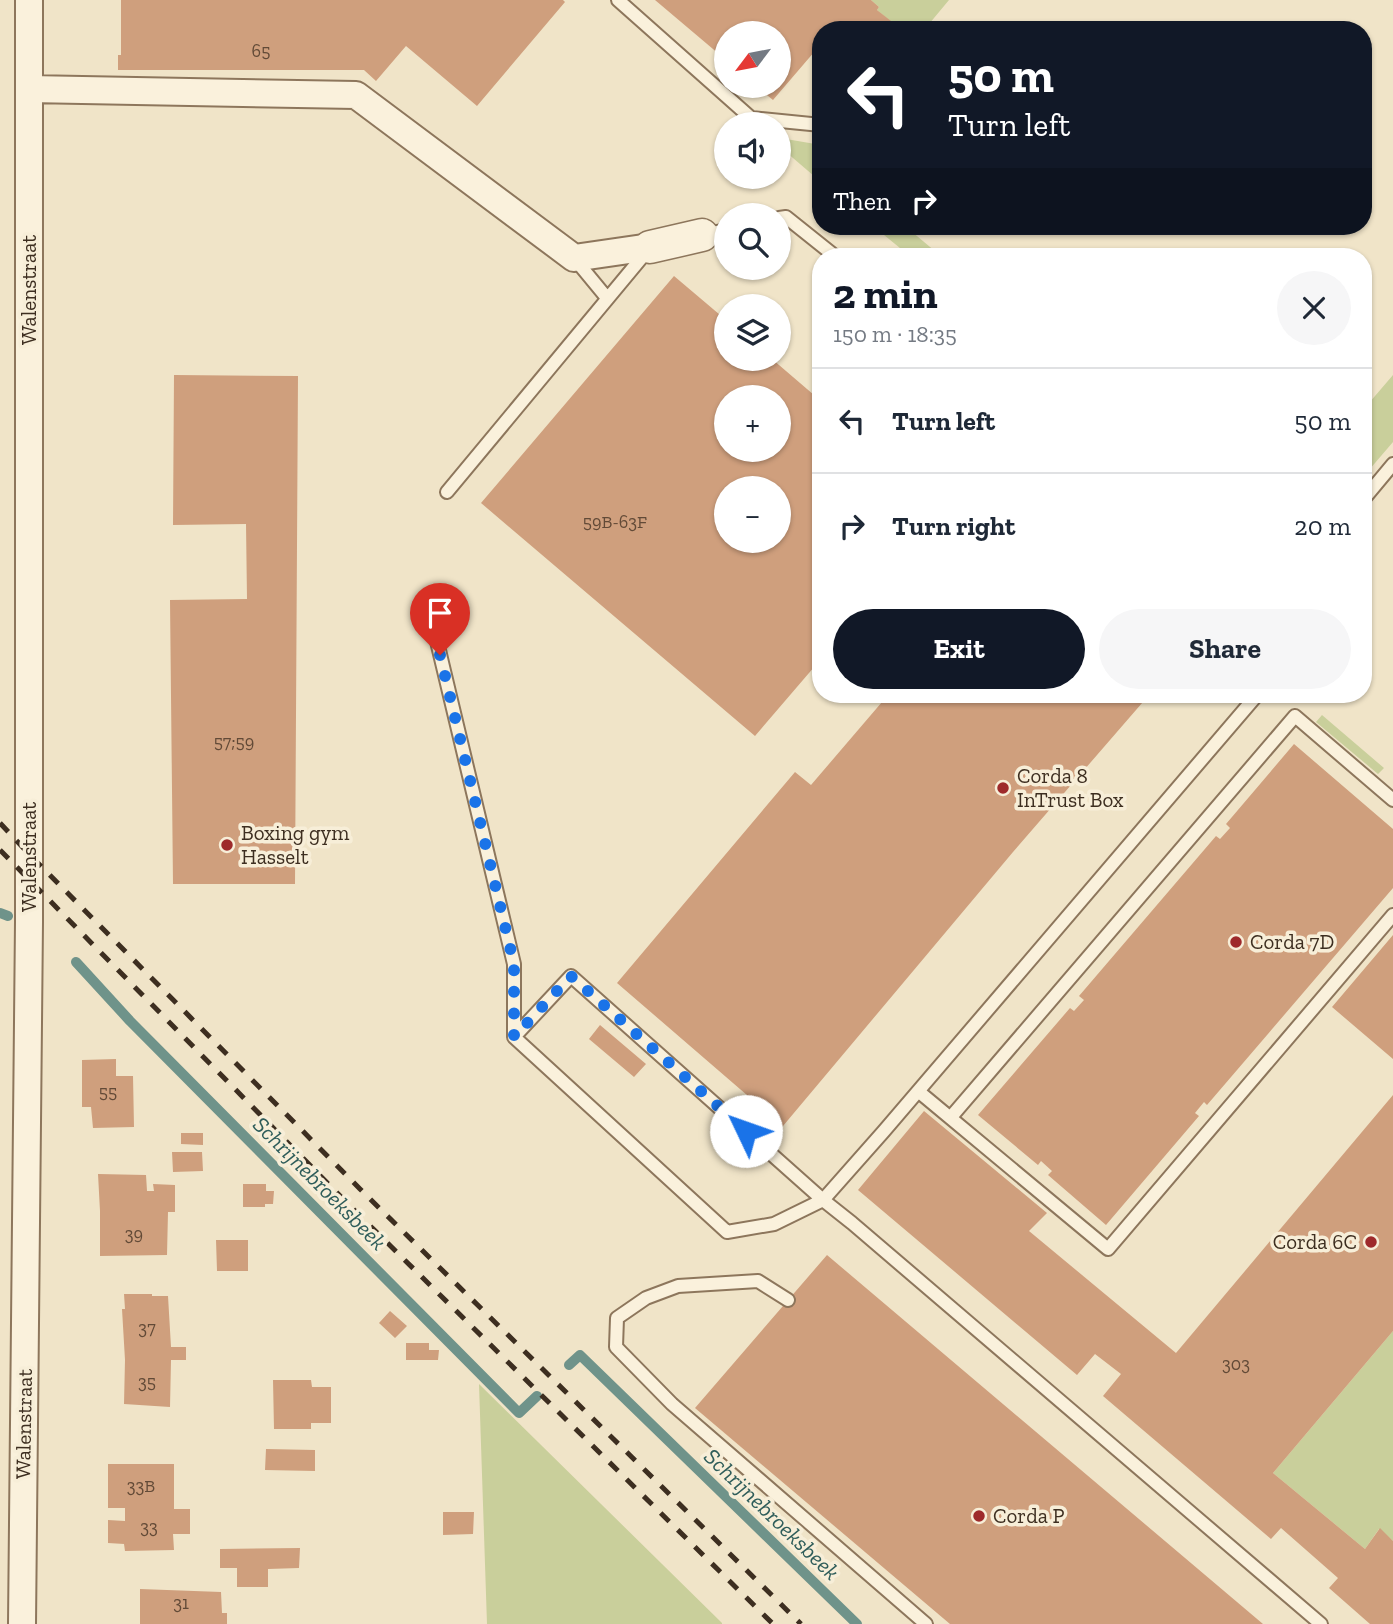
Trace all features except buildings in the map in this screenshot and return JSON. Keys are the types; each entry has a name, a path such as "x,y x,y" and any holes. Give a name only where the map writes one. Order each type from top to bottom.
{"street":[{"name":"Walenstraat","path":"22,1624 29,922 29,0"},
{"path":"29,89 356,95 574,258 650,247 714,232"}],"lane":[{"path":"618,0 751,118 812,124"},
{"path":"791,221 825,248"},
{"path":"447,492 650,247"},
{"path":"574,258 607,298"},
{"path":"1372,489 1393,464"},
{"path":"434,629 514,964 514,1037 727,1232 774,1224 823,1200 1250,703"},
{"path":"951,1117 1295,716 1393,800"},
{"path":"918,1091 1108,1249 1393,915"},
{"path":"514,1037 571,976 823,1200 1321,1624"},
{"path":"788,1300 758,1281 678,1286 646,1298 617,1318 615,1348 672,1405 926,1624"}],"green space":[{"path":"871,0 949,0 932,21 890,21 877,10 879,7"},
{"path":"791,140 812,143 812,174 791,156"},
{"path":"884,235 916,235 931,248 900,248"},
{"path":"1393,375 1393,442 1372,466 1372,400"},
{"path":"1322,715 1384,768 1378,774 1316,722"},
{"path":"1393,1331 1393,1541 1379,1529 1365,1549 1273,1473"},
{"path":"479,1384 722,1623 722,1624 487,1624"}],"waterway":[{"name":"Schrijnebroeksbeek","path":"0,913 8,916"},
{"name":"Schrijnebroeksbeek","path":"76,962 130,1021 519,1413 537,1396"},
{"name":"Schrijnebroeksbeek","path":"569,1365 580,1355 857,1624"}],"railway":[{"path":"0,823 360,1189 801,1624"},
{"path":"0,850 348,1204 773,1624"}],"place":[{"name":"Corda 8 InTrust Box","path":"1003,788"},
{"name":"Boxing gym Hasselt","path":"227,845"},
{"name":"Corda 7D","path":"1236,942"},
{"name":"Corda 6C","path":"1371,1242"},
{"name":"Corda P","path":"979,1516"}],"route":[{"path":"440,655 514,964 514,1037 571,976 746,1131"}]}
